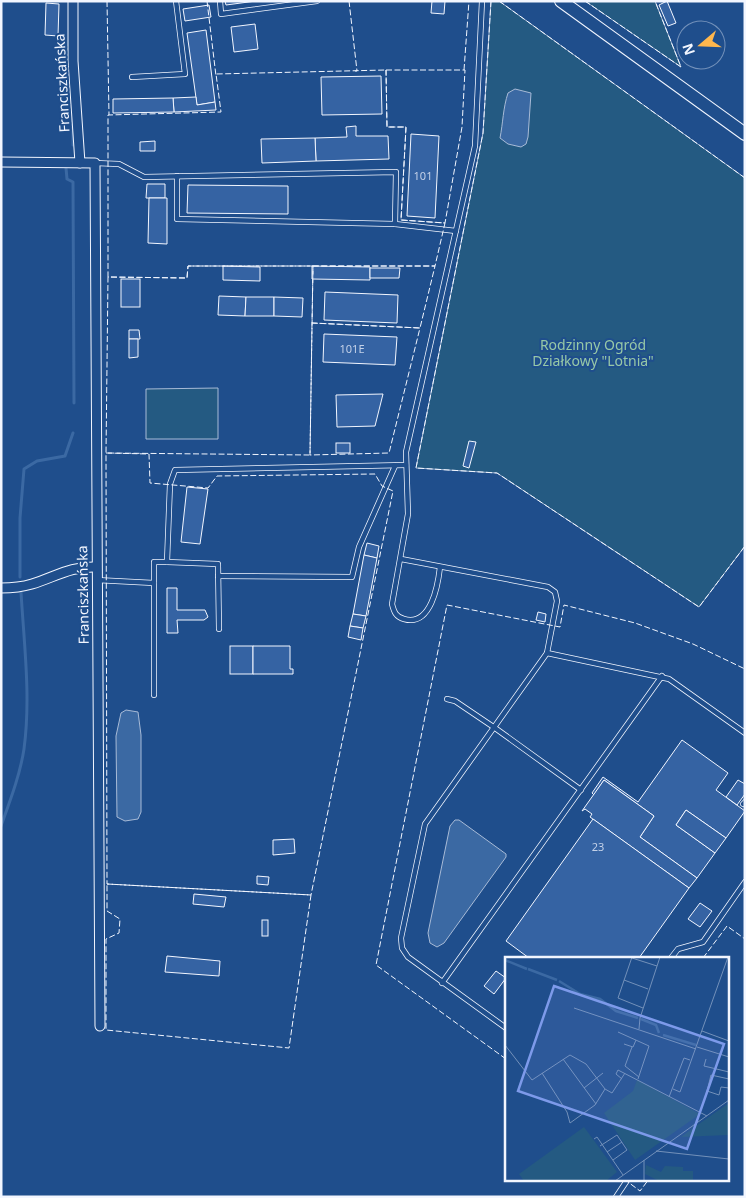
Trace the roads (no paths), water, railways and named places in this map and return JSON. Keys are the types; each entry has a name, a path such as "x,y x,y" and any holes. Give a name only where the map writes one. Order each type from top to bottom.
{"street":[{"name":"Franciszkańska","path":"73,1 73,62 80,163"},
{"path":"561,1 745,134"},
{"path":"1,162 95,164"},
{"name":"Franciszkańska","path":"95,164 100,1026"},
{"path":"1,588 34,584 67,570 82,566 96,567"}],"lane":[{"path":"132,78 185,74 176,1"},
{"path":"220,1 221,14 317,1"},
{"path":"440,567 432,601 418,618 408,620 394,613 392,604 408,514 406,452 456,232 476,134 482,1"},
{"path":"95,164 119,164 144,177 396,172 395,224"},
{"path":"177,176 177,220 395,224 456,232"},
{"path":"167,562 170,484 175,470 406,465"},
{"path":"218,576 352,578 359,546 395,466"},
{"path":"401,559 548,587 555,592 557,601 547,653 425,824 401,938 402,948 408,957 505,1027"},
{"path":"154,695 154,562 218,564 219,629"},
{"path":"96,580 154,583"},
{"path":"547,653 662,676 745,733"},
{"path":"442,983 662,676"},
{"path":"448,699 455,701 495,728 581,790"},
{"path":"672,957 678,949 703,942 745,882"},
{"path":"616,1197 627,1180"}],"waterway":[{"path":"73,119 73,145"},
{"path":"66,168 67,179 73,182 74,403"},
{"path":"20,577 20,518 24,469 37,461 65,456 73,433"},
{"path":"1,826 20,768 26,729 26,671 21,592"}],"park label":[{"name":"Rodzinny Ogród Działkowy \"Lotnia\"","path":"593,354"}]}
